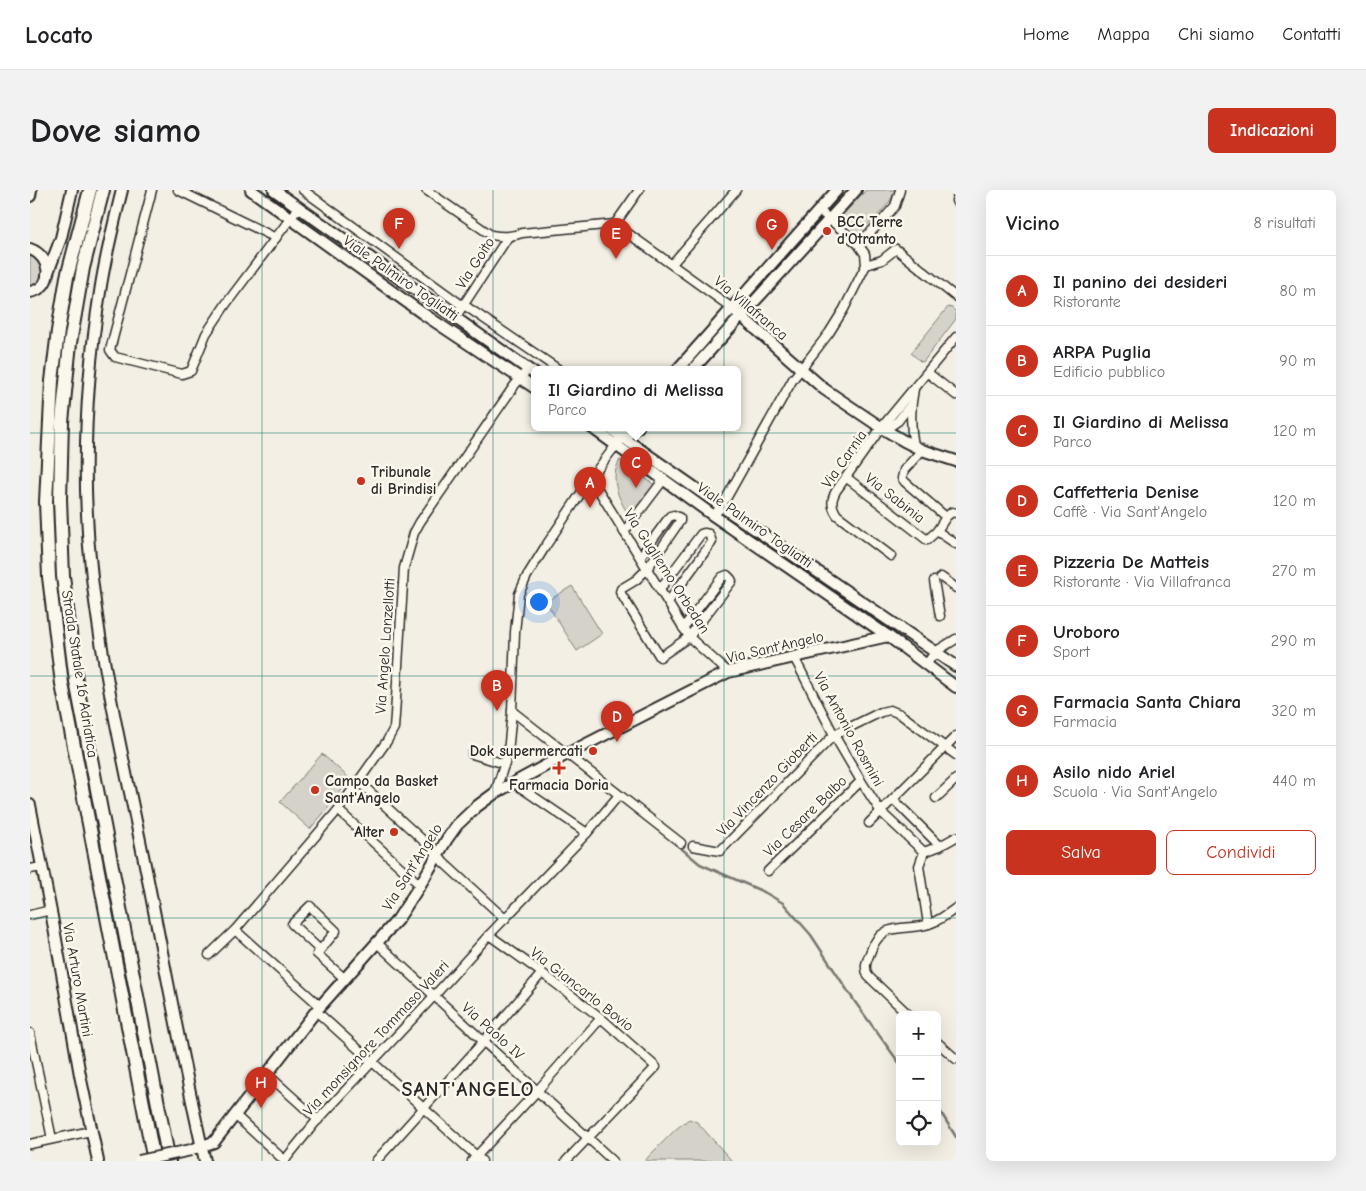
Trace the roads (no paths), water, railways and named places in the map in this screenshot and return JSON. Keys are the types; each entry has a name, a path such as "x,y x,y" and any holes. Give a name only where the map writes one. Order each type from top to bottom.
{"highway":[{"name":"Strada Statale 16 Adriatica","path":"90,190 67,277 52,381 46,502 49,577 62,684 154,1161"},
{"name":"Strada Statale 16 Adriatica","path":"103,190 83,268 70,343 62,422 60,499 63,576 76,681 169,1161"}],"street":[{"path":"30,196 31,190"},
{"path":"30,292 40,288 45,282 61,238 72,190"},
{"path":"122,190 100,289 86,413 85,470 91,576 107,678 205,1161"},
{"path":"152,190 110,350 115,357 182,374 191,371 206,334 226,304 299,207"},
{"path":"178,190 276,238"},
{"name":"Viale Palmiro Togliatti","path":"251,190 422,312 531,385"},
{"name":"Viale Palmiro Togliatti","path":"274,190 531,372"},
{"name":"Viale Palmiro Togliatti","path":"303,190 463,305 554,366"},
{"path":"426,190 491,235 508,237 615,224 639,190"},
{"path":"672,264 736,190"},
{"path":"681,366 837,190"},
{"path":"695,366 856,190"},
{"path":"858,244 895,206 900,190"},
{"path":"714,516 793,379 829,333 844,309 866,265 865,254 858,244 819,210"},
{"name":"Via Villafranca","path":"615,224 732,308 824,389 883,429 918,448 956,461"},
{"name":"Via Goito","path":"463,305 508,237"},
{"path":"32,250 48,248 61,238"},
{"path":"866,265 882,260 896,249 956,297"},
{"path":"32,250 42,256 46,262 48,268 47,275"},
{"name":"Viale Palmiro Togliatti","path":"455,318 463,305"},
{"path":"883,429 956,337"},
{"path":"502,352 513,338"},
{"name":"Via Angelo Lanzellotti","path":"209,955 235,930 338,810 387,742 394,728 404,568 414,533 504,401 521,379 531,372"},
{"path":"928,373 956,395"},
{"path":"914,389 910,421 918,448 904,470 902,478 951,514 937,531 956,544"},
{"path":"883,429 898,421 911,403"},
{"name":"Via Carnia","path":"883,429 846,478 831,502 837,514 891,556"},
{"name":"Viale Palmiro Togliatti","path":"599,431 619,441 721,506 956,666"},
{"name":"Viale Palmiro Togliatti","path":"611,431 619,441 664,479 714,516 888,636 956,687"},
{"path":"495,793 508,753 519,594 527,576 591,478 625,431"},
{"path":"619,441 633,431"},
{"name":"Via Gugliemo Orbedan","path":"591,478 689,637 728,672"},
{"name":"Via Sabinia","path":"846,478 926,540 937,531"},
{"path":"624,532 664,479"},
{"path":"640,557 670,516 674,515 680,518 680,521 647,569 636,580 621,590 621,594 660,657 689,637 732,581 730,576 725,575 722,577 683,628"},
{"path":"660,589 701,534 709,534 712,542 668,602"},
{"path":"941,576 956,588"},
{"path":"934,581 940,616"},
{"path":"888,636 905,632"},
{"name":"Via Sant'Angelo","path":"202,1147 214,1142 318,1009 398,919 457,825 476,807 495,793 567,754 728,672 888,636"},
{"path":"926,664 935,652 956,639"},
{"name":"Via Antonio Rosmini","path":"794,657 860,781 881,812 924,852"},
{"name":"Via Vincenzo Gioberti","path":"692,846 720,851 834,735 881,712 890,710 900,714 945,748"},
{"path":"512,711 681,843"},
{"path":"869,823 956,736"},
{"path":"945,748 956,755"},
{"path":"472,754 504,764"},
{"path":"936,798 956,779"},
{"name":"Via Cesare Balbo","path":"768,871 860,781"},
{"path":"358,782 438,854 443,862 505,919"},
{"path":"514,783 587,833"},
{"name":"Via monsignore Tommaso Valeri","path":"285,1161 318,1120 489,935 587,833 619,795"},
{"path":"893,800 940,846"},
{"name":"Via Arturo Martini","path":"30,805 51,910 80,1075 98,1161"},
{"path":"338,810 420,885"},
{"path":"928,924 918,866 924,852 956,837"},
{"path":"948,842 956,847"},
{"path":"30,870 42,867"},
{"path":"320,950 292,924 310,906 336,931 317,954 345,979"},
{"path":"905,1011 868,976 865,968 873,944 881,934 928,924 956,908"},
{"path":"30,915 51,910"},
{"path":"235,930 372,1062 477,1159 601,1018"},
{"name":"Via Giancarlo Bovio","path":"489,935 601,1018 656,1067 588,1137"},
{"name":"Via Paolo IV","path":"377,943 613,1161"},
{"path":"376,1161 484,1041 542,973"},
{"path":"30,1033 52,1139"},
{"path":"941,1046 956,1060"},
{"path":"267,1074 318,1120"},
{"path":"235,1115 285,1161"},
{"path":"30,1144 92,1131"},
{"path":"566,1161 588,1137"},
{"path":"139,1161 202,1147"}],"waterway":[{"path":"682,849 700,864 764,892 783,903 811,935 855,1002 896,1058"},
{"path":"941,1113 956,1137"}],"place":[{"name":"BCC Terre d'Otranto","path":"827,231"},
{"name":"Uroboro","path":"399,249"},
{"name":"Farmacia Santa Chiara","path":"772,250"},
{"name":"Pizzeria De Matteis","path":"616,259"},
{"name":"Tribunale di Brindisi","path":"361,481"},
{"name":"Il Giardino di Melissa","path":"636,488"},
{"name":"Il panino dei desideri","path":"590,508"},
{"name":"ARPA Puglia","path":"497,711"},
{"name":"Caffetteria Denise","path":"617,742"},
{"name":"Dok supermercati","path":"593,751"},
{"name":"Farmacia Doria","path":"559,768"},
{"name":"Campo da Basket Sant'Angelo","path":"315,790"},
{"name":"Alter","path":"394,832"},
{"name":"Asilo nido Ariel","path":"261,1108"}],"district":[{"name":"SANT'ANGELO","path":"468,1089"}]}
